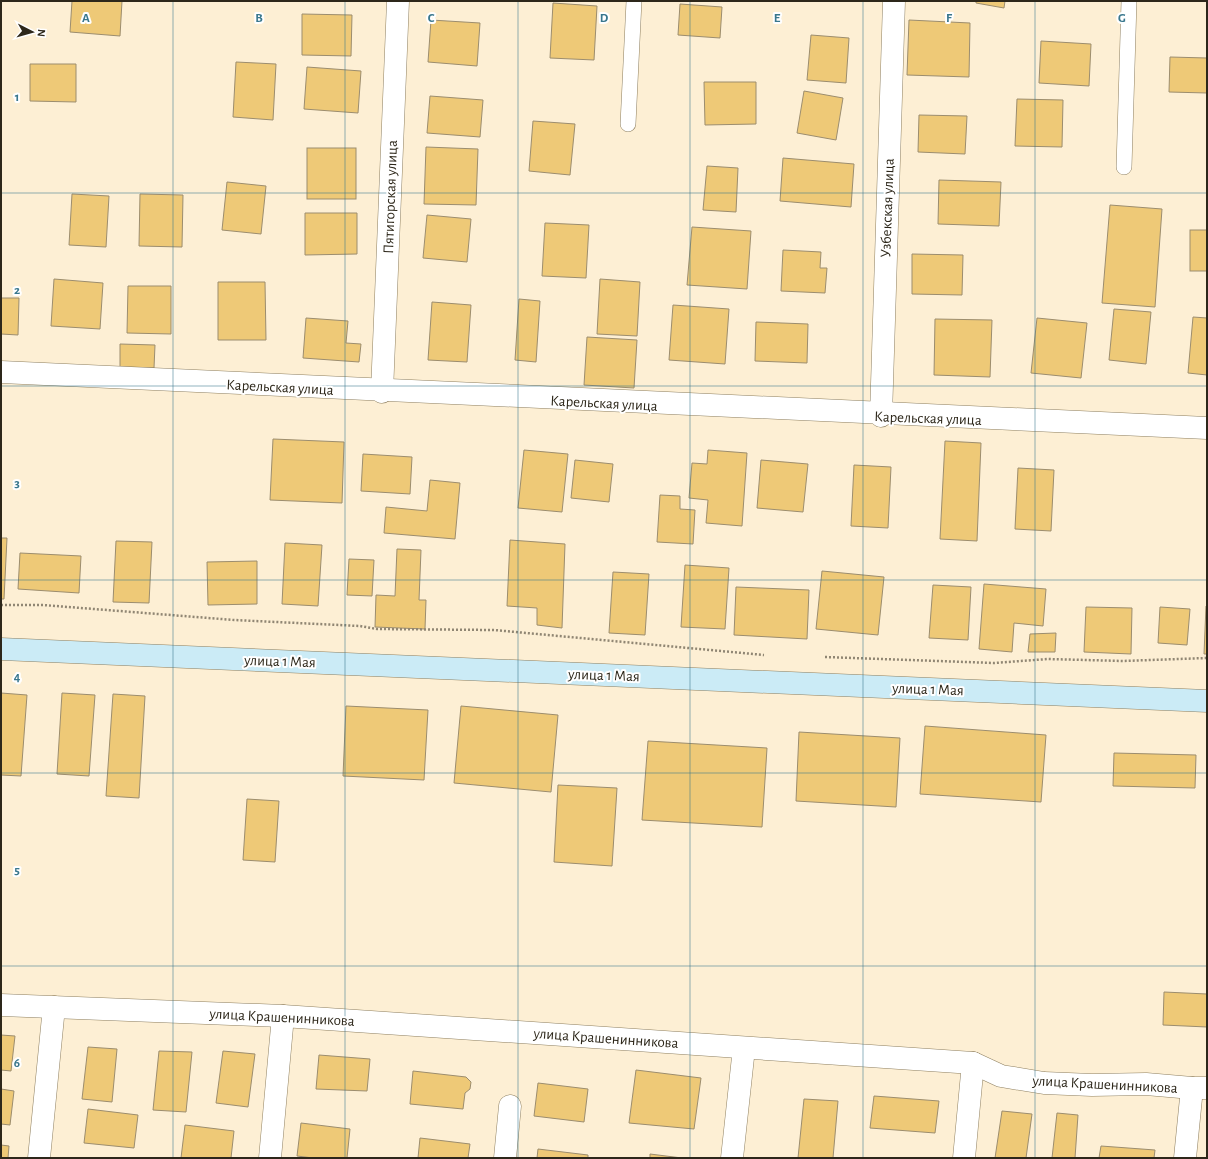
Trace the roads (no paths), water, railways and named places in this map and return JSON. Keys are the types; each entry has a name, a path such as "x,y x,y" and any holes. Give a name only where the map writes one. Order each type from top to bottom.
{"street":[{"name":"Пятигорская улица","path":"382,392 398,1"},
{"name":"Узбекская улица","path":"881,416 894,1"},
{"name":"Карельская улица","path":"1,372 881,416 1207,428"},
{"name":"улица 1 Мая","path":"1,649 1207,701"},
{"name":"улица Крашенинникова","path":"1,1005 283,1016 973,1063 1001,1076 1044,1083 1092,1085 1146,1084 1200,1088"},
{"path":"39,1158 54,1007"},
{"path":"270,1158 283,1016"},
{"path":"732,1158 744,1048"},
{"path":"964,1158 973,1063"},
{"path":"1185,1158 1200,1088"},
{"path":"505,1158 510,1106"}],"lane":[{"path":"628,124 634,1"},
{"path":"1124,167 1129,1"}]}
